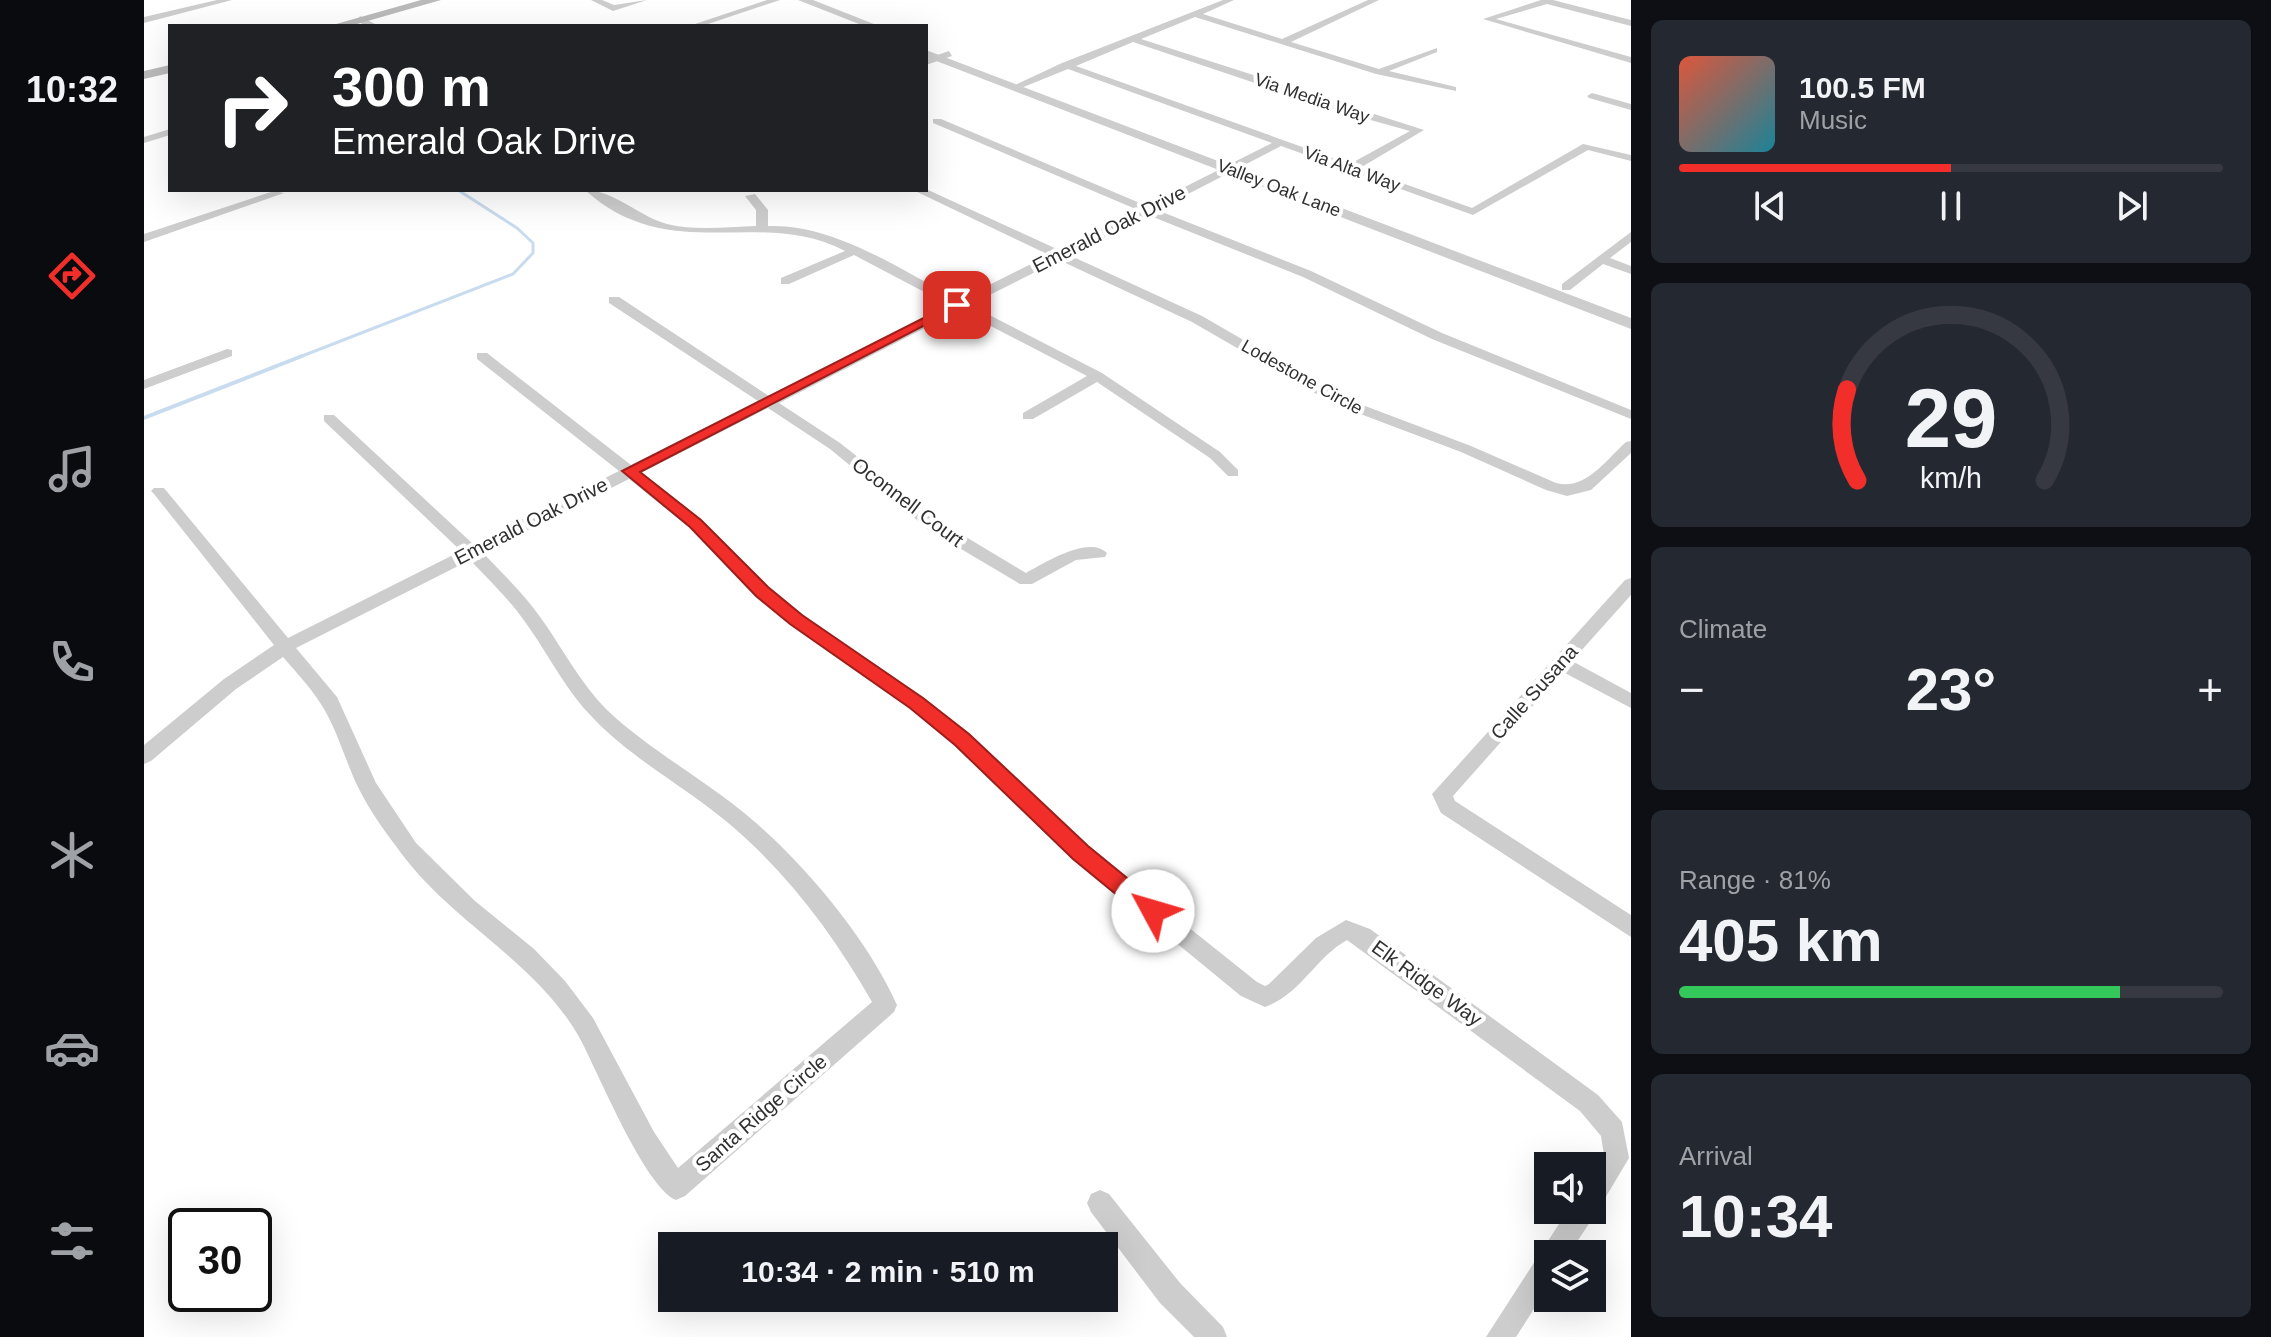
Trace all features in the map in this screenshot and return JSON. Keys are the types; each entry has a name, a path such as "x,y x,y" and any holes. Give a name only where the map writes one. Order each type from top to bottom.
{"main road":[{"path":"366,23 435,0"},
{"path":"144,75 168,69"}],"street":[{"path":"144,20 204,2 228,0"},
{"path":"595,0 613,8 643,0"},
{"path":"699,24 776,0"},
{"path":"788,0 851,24"},
{"path":"803,0 869,24"},
{"path":"1023,84 1227,0"},
{"path":"1283,42 1375,0"},
{"path":"1631,23 1547,1 1487,19 1631,60"},
{"path":"1193,14 1379,72 1453,89"},
{"name":"Via Media Way","path":"1132,39 1342,109 1419,130 1351,168"},
{"name":"Valley Oak Lane","path":"928,46 944,56"},
{"path":"1379,72 1434,50"},
{"name":"Valley Oak Lane","path":"928,53 1023,84 1234,165 1561,291 1631,324"},
{"path":"928,61 944,56"},
{"name":"Via Alta Way","path":"1065,65 1473,212 1587,146 1631,158"},
{"path":"1592,96 1631,107"},
{"path":"937,121 1307,274 1437,336 1631,415"},
{"path":"144,140 168,133"},
{"name":"Emerald Oak Drive","path":"144,756 230,684 286,646 1280,143"},
{"path":"594,192 638,218 668,228 707,231 762,228 810,233 854,251 1097,376 1215,455 1233,473"},
{"name":"Lodestone Circle","path":"923,192 1197,319 1339,401 1466,449 1551,487 1567,491 1586,487 1631,445"},
{"path":"144,238 278,193"},
{"path":"751,196 762,210 762,228"},
{"path":"1561,291 1631,236"},
{"path":"785,281 854,251"},
{"path":"1601,259 1631,270"},
{"name":"Valley Oak Lane","path":"1561,291 1631,312"},
{"path":"614,300 768,401"},
{"path":"144,385 227,353"},
{"path":"482,356 630,471"},
{"path":"1028,416 1097,376"},
{"name":"Oconnell Court","path":"768,401 835,446 935,526 1026,580 1073,555 1099,553"},
{"path":"329,418 470,552"},
{"name":"Elk Ridge Way","path":"630,471 696,524 762,591 796,620 917,703 962,740 1081,853 1249,989 1265,997 1280,992 1331,936 1346,930 1362,936 1589,1103 1613,1131 1617,1158 1606,1175"},
{"path":"159,491 286,646"},
{"name":"Santa Ridge Circle","path":"286,646 330,702 368,787 409,849 467,908 526,956 557,988 585,1026 645,1141 676,1187 886,1005 846,940 803,884 740,821 622,736 595,708 531,616 470,552"},
{"name":"Calle Susana","path":"1627,595 1444,790 1443,801 1631,927"},
{"path":"1562,663 1631,701"},
{"path":"1100,1203 1170,1293 1213,1337"},
{"path":"1500,1337 1534,1285"}],"waterway":[{"path":"297,358 513,274 533,253 533,243 517,228 461,192"},
{"path":"144,418 302,356"}],"route":[{"path":"957,305 630,471 696,524 762,591 796,620 917,703 962,740 1081,853 1153,911"}]}
